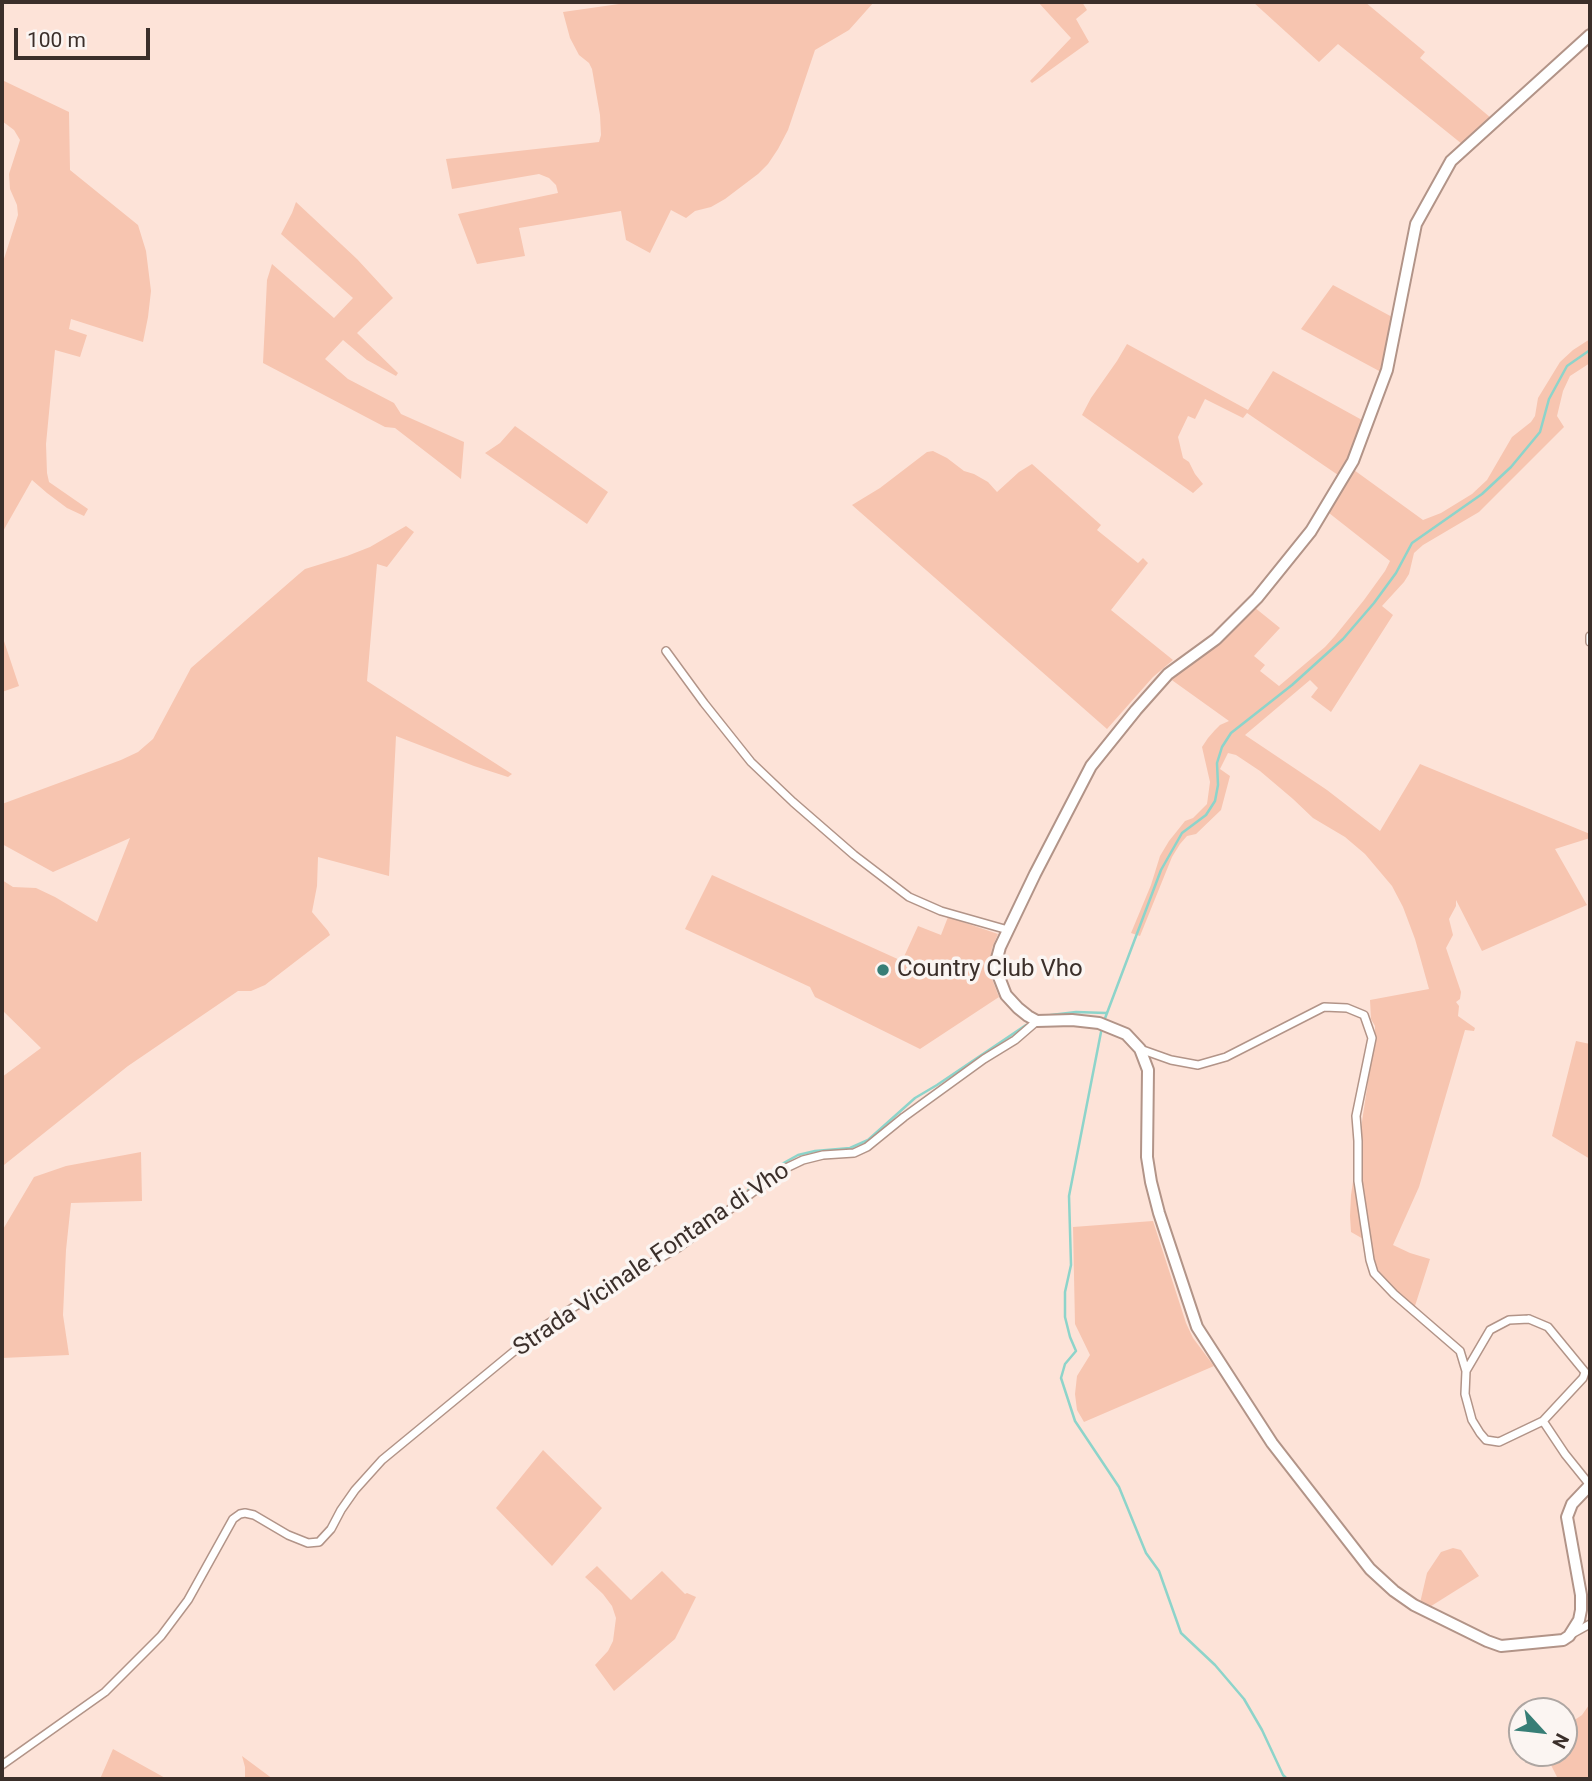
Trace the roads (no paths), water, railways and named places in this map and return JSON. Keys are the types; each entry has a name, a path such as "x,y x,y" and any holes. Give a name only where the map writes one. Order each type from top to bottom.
{"street":[{"path":"1590,35 1451,161 1416,224 1387,370 1353,461 1311,531 1257,598 1216,639 1168,674 1091,766 1035,874 1000,947 996,962 1006,995 1017,1008 1037,1021 1072,1020 1104,1024 1126,1034 1140,1049 1148,1070 1149,1169 1159,1213 1197,1327 1272,1443 1370,1569 1414,1605 1487,1642 1501,1646 1563,1640 1590,1624"},
{"path":"1590,636 1590,642"},
{"path":"666,651 751,762 854,855 909,897 941,911 1008,930"},
{"path":"1140,1049 1171,1060 1198,1065 1226,1057 1324,1007 1348,1008 1364,1015 1371,1038 1356,1116 1358,1181 1374,1273 1394,1294 1460,1351 1466,1371 1465,1394 1472,1420 1486,1440 1499,1442 1543,1421 1583,1378 1585,1372 1548,1327 1529,1319 1509,1320 1490,1331 1466,1371"},
{"name":"Strada Vicinale Fontana di Vho","path":"2,1766 105,1692 161,1636 188,1600 233,1519 245,1513 302,1541 319,1542 331,1529 355,1490 382,1460 547,1325 678,1248 784,1169 803,1160 823,1155 854,1153 867,1147 974,1066 1015,1040 1037,1021"},
{"path":"1543,1421 1590,1485 1572,1504 1567,1517 1581,1602 1579,1620 1569,1636"}],"waterway":[{"path":"1104,1021 1161,870 1182,833 1206,815 1215,801 1218,785 1217,763 1222,747 1231,733 1292,685 1343,639 1396,573 1412,543 1482,494 1511,467 1540,432 1549,399 1567,366 1590,350"},
{"path":"1043,1016 1076,1012 1106,1013"},
{"path":"748,1190 780,1165 798,1155 850,1148 868,1140 915,1098 1026,1025"},
{"path":"1102,1027 1069,1196 1071,1265 1065,1292 1065,1317 1076,1351 1065,1364 1061,1378 1075,1421 1119,1487 1146,1553 1159,1571 1181,1633 1215,1665 1244,1699 1287,1779"}],"place":[{"name":"Country Club Vho","path":"883,970"}]}
